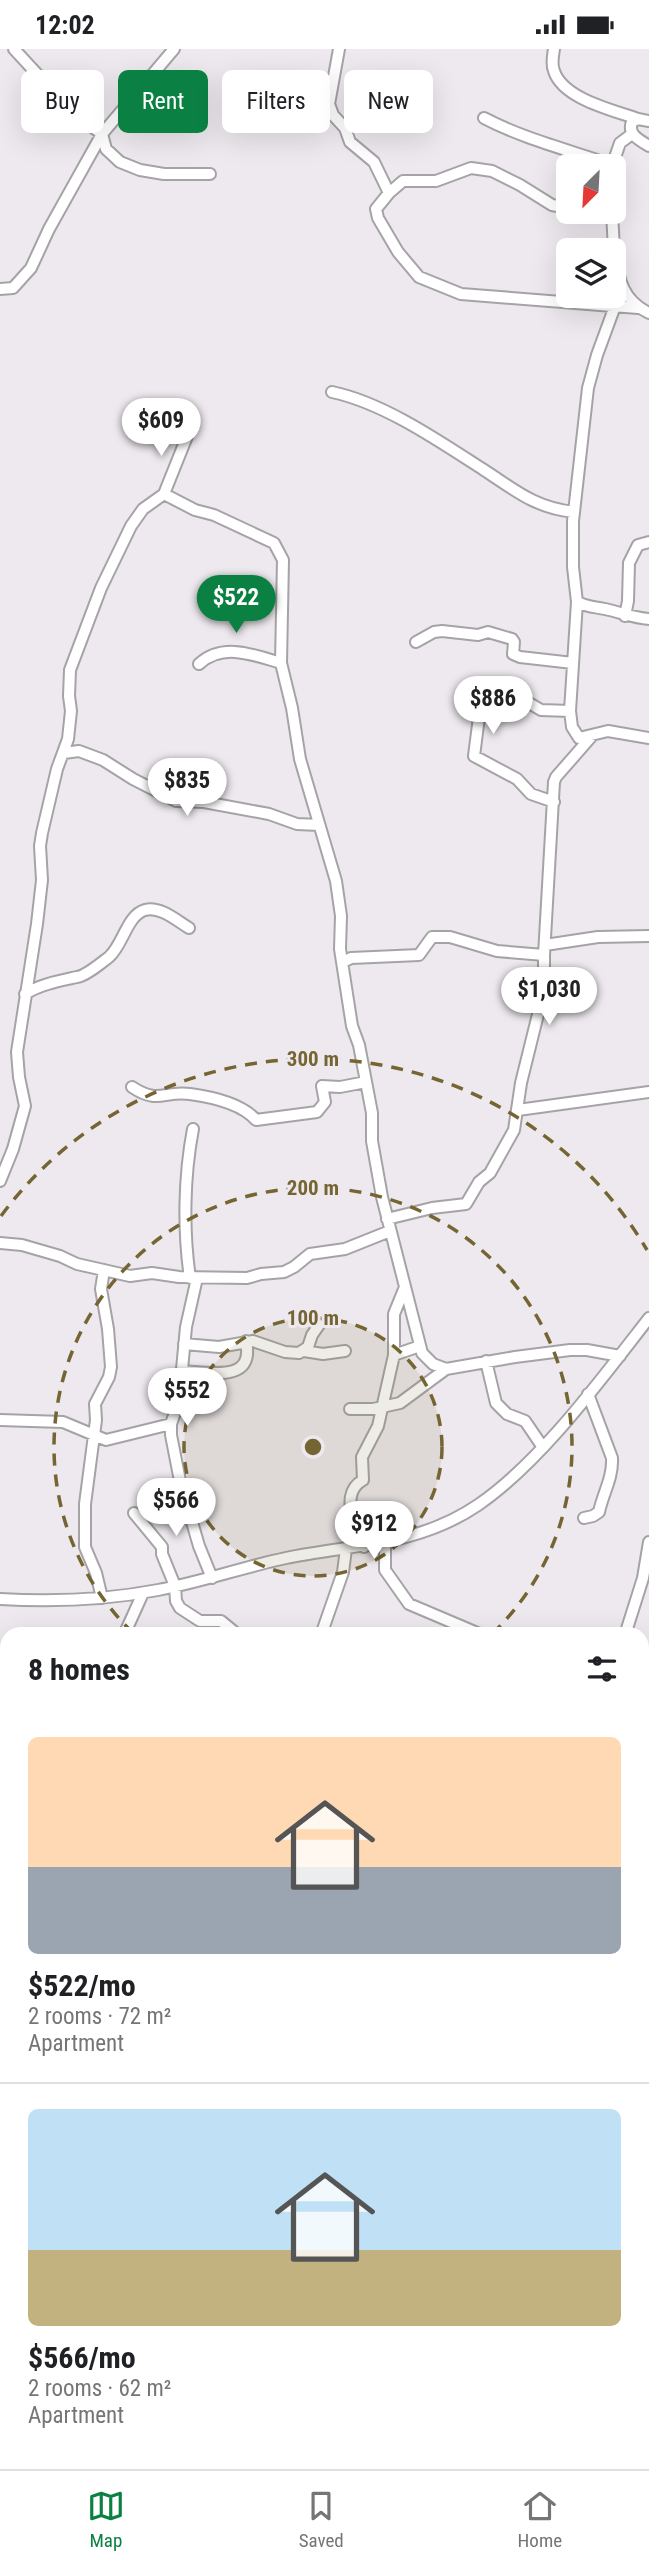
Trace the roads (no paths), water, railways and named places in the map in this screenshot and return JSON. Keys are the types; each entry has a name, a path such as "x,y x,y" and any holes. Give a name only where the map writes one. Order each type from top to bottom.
{"street":[{"path":"15,49 74,113 102,134 106,149 120,162 140,170 164,174 210,174"},
{"path":"0,289 13,288 32,268 49,229 102,134 174,49"},
{"path":"338,49 329,104 333,115 345,128 350,142 374,162 388,193"},
{"path":"554,49 554,72 569,90 586,100 643,120"},
{"path":"484,118 575,154"},
{"path":"643,120 632,122 630,128 632,134 649,145"},
{"path":"616,154 620,143 632,134"},
{"path":"556,206 492,171 471,167 436,181 403,181 388,193 376,209 378,218 398,252 419,277 461,295 556,302"},
{"path":"626,297 644,310"},
{"path":"614,308 588,389 574,512 573,567 578,602 570,711 576,736 583,739 608,731 649,738"},
{"path":"626,308 644,310"},
{"path":"332,392 376,408 438,440 540,506 574,512"},
{"path":"0,1181 25,1106 17,1052 42,880 42,833 57,769 64,753 71,711 70,670 94,604 136,516 149,503 164,494 188,434"},
{"path":"164,494 274,543 282,560 281,663 300,759 334,872 352,1026 359,1045 372,1113 372,1141 387,1219 419,1346 432,1364 446,1369"},
{"path":"625,616 629,563 638,545 649,541"},
{"path":"578,602 587,607 649,619"},
{"path":"416,642 435,632 478,635 488,632 512,639 513,654 520,657 573,663"},
{"path":"199,664 210,654 238,651 281,663"},
{"path":"554,802 531,794 517,779 474,757 479,717 491,713 501,705 524,700 541,710 570,711"},
{"path":"387,1219 466,1203 479,1182 490,1173 510,1137 544,990 549,852 556,777 591,737"},
{"path":"64,753 79,751 103,759 133,779 176,800 204,801 269,814 297,824 318,825"},
{"path":"25,994 71,977 79,978 111,955 141,911 156,909 189,928"},
{"path":"343,963 351,958 419,955 432,937 450,937 497,951 545,950 598,937 649,936"},
{"path":"132,1087 158,1097 189,1093 247,1110 256,1121 317,1112 324,1102 322,1086 340,1087 366,1082"},
{"path":"518,1110 649,1092"},
{"path":"193,1129 187,1183 187,1260 194,1278 179,1401 171,1424 171,1435 180,1481 199,1546 212,1578"},
{"path":"0,1243 22,1245 60,1255 77,1264 130,1276 152,1273 194,1278 247,1278 284,1272 310,1254 345,1249 390,1231"},
{"path":"102,1598 96,1573 85,1547 85,1504 96,1420 95,1404 109,1377 111,1367 108,1329 100,1289 104,1270"},
{"path":"364,1547 363,1536 353,1526 350,1493 363,1479 362,1457 378,1426 394,1355 394,1314 397,1301 405,1287"},
{"path":"0,1599 78,1601 143,1593 288,1558 385,1543 426,1531 475,1507 506,1482 588,1394 649,1318"},
{"path":"304,1351 319,1325"},
{"path":"181,1371 236,1372 245,1365 249,1355 246,1341"},
{"path":"184,1344 219,1347 253,1341 291,1353 345,1352"},
{"path":"394,1355 419,1346"},
{"path":"350,1409 383,1407 405,1400 446,1369 486,1361 579,1350 620,1356"},
{"path":"486,1361 496,1403 507,1415 525,1421 542,1446"},
{"path":"583,1518 599,1512 604,1493 610,1484 612,1466 612,1458 588,1394"},
{"path":"0,1419 63,1422 106,1440 171,1424"},
{"path":"134,1513 162,1547 162,1555 175,1586 176,1601 180,1608 209,1627"},
{"path":"628,1627 643,1578 649,1542"},
{"path":"385,1543 384,1570 409,1604 463,1627"},
{"path":"324,1627 343,1572 346,1549"},
{"path":"128,1627 143,1593"},
{"path":"205,1622 221,1621 228,1627"}]}
